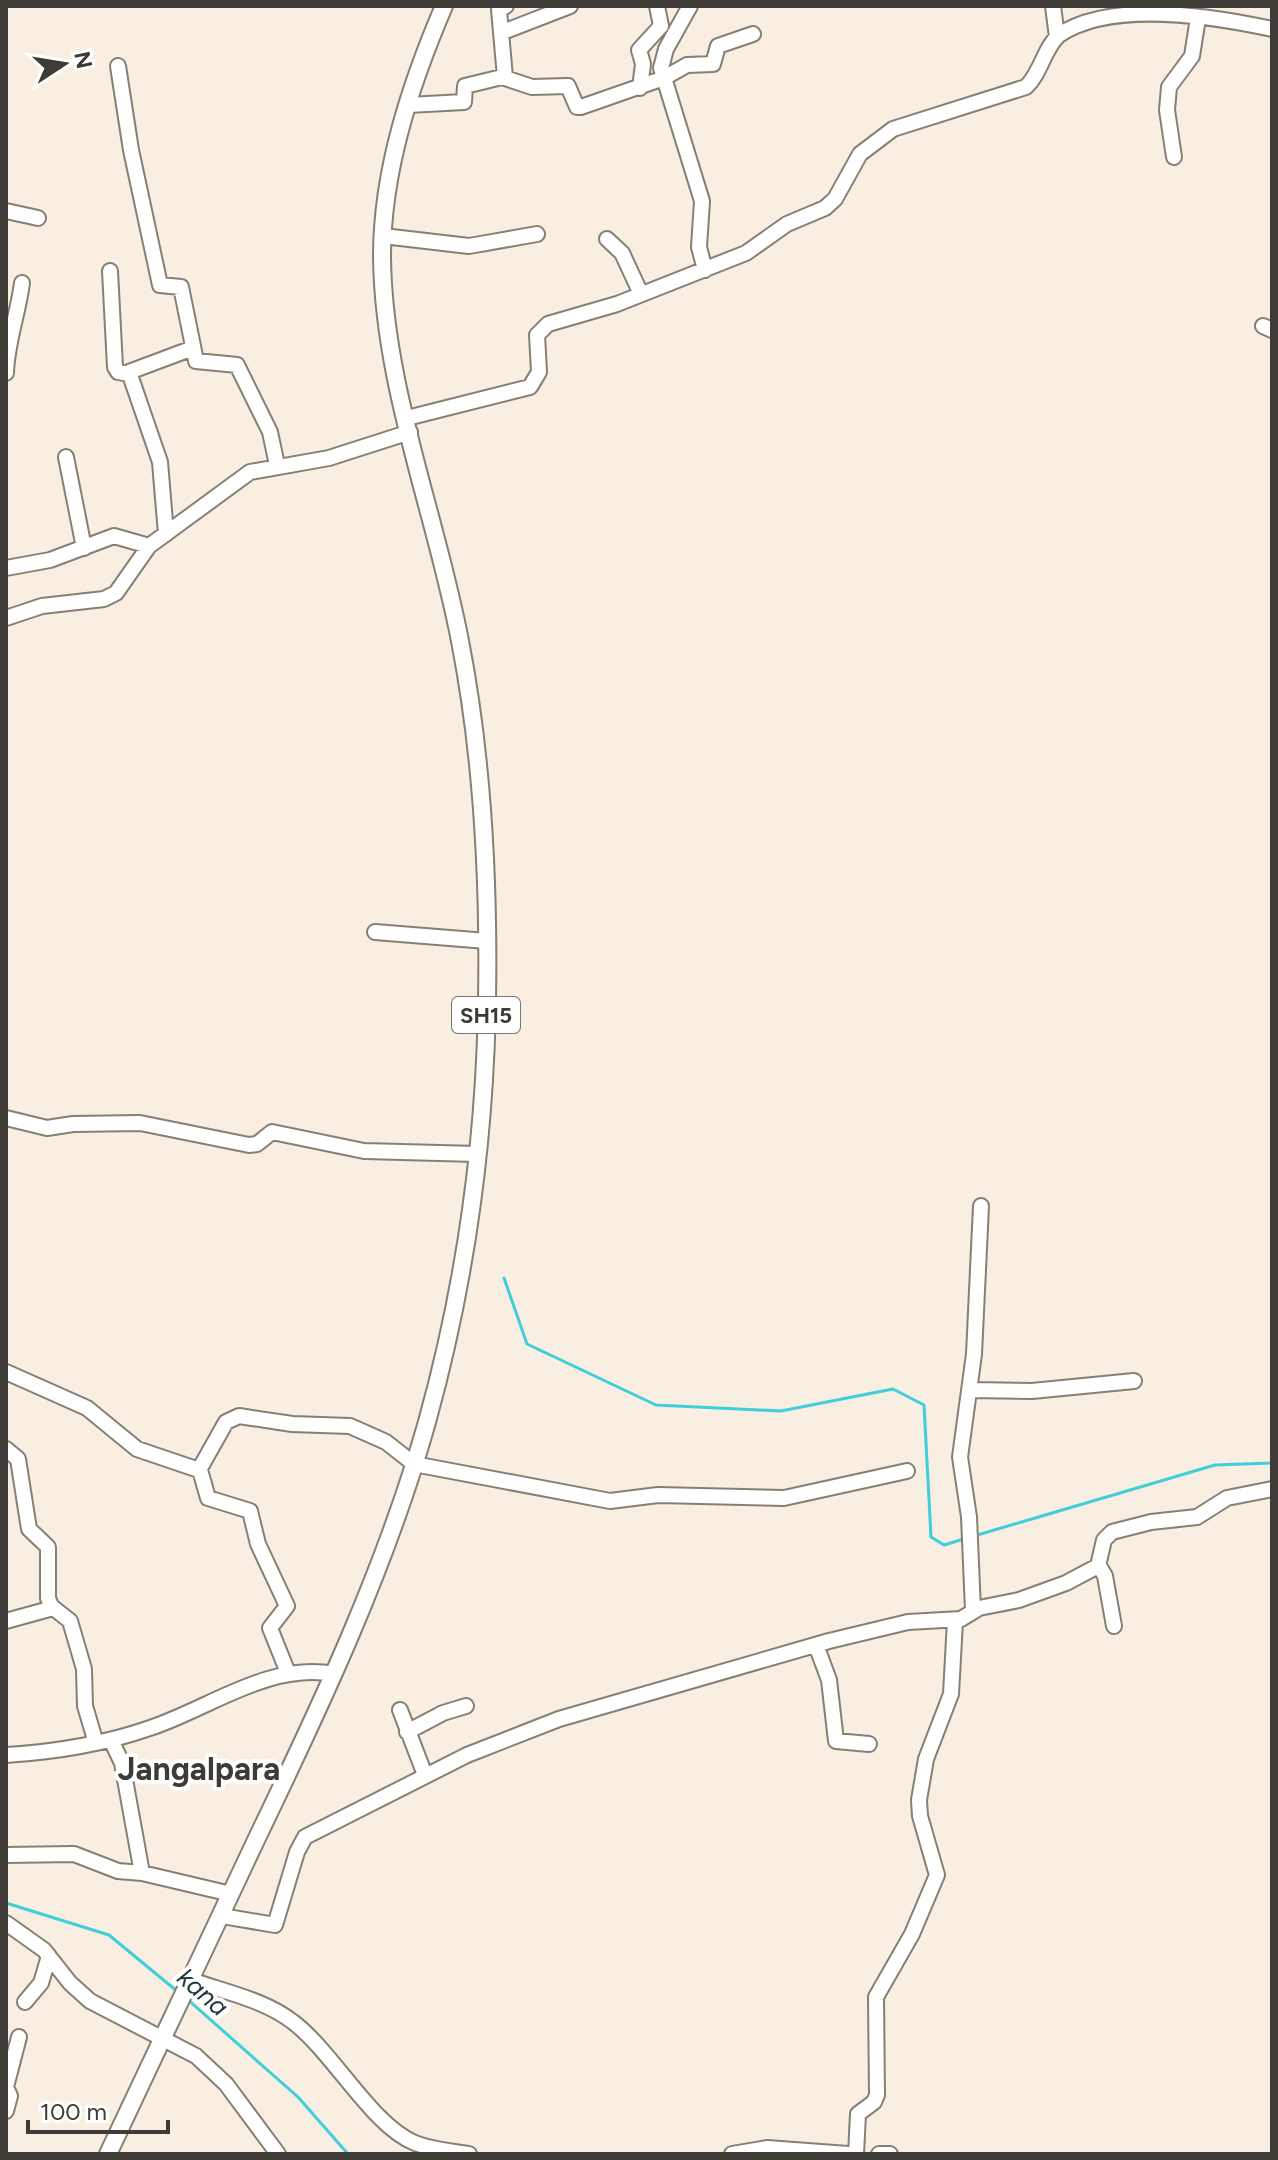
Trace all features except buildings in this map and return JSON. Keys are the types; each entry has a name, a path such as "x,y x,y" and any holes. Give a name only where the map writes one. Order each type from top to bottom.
{"main road":[{"name":"SH15","path":"108,2154 222,1916 364,1604 414,1464 461,1273 485,1071 485,852 470,699 451,593 409,425 386,316 383,236 389,186 408,105 444,6"}],"street":[{"path":"505,77 499,10 506,6"},
{"path":"503,32 570,6"},
{"path":"640,88 643,64 639,50 661,26 657,6"},
{"path":"690,6 662,59 664,78 702,201 698,244 705,270"},
{"path":"6,618 48,605 119,592 133,566 149,546 244,476 277,465 329,458 409,425 530,387 539,374 536,342 542,328 746,253 787,224 828,206 860,154 885,134 1026,87 1037,75 1057,37 1053,6"},
{"path":"1057,37 1118,12 1198,18 1272,29"},
{"path":"1174,157 1167,110 1169,87 1192,56 1198,18"},
{"path":"408,105 464,102 465,86 505,77 532,87 568,86 579,107 640,88 687,65 713,64 718,46 753,34"},
{"path":"118,66 131,150 160,285 181,287 199,363 232,362 237,365 270,432 277,465"},
{"path":"6,211 38,218"},
{"path":"383,236 469,246 537,234"},
{"path":"607,239 622,253 641,294"},
{"path":"110,271 115,367 118,372 129,374 153,361 193,348"},
{"path":"6,373 7,343 17,318 22,283"},
{"path":"129,374 160,462 166,534"},
{"path":"66,457 84,548"},
{"path":"6,568 50,560 122,536 149,546"},
{"path":"375,932 487,941"},
{"path":"6,1118 47,1128 73,1124 140,1123 249,1145 257,1144 272,1132 364,1151 477,1154"},
{"path":"973,1610 969,1517 960,1457 970,1390 981,1206"},
{"path":"6,1372 87,1408 137,1449 200,1470"},
{"path":"970,1390 1032,1391 1134,1381"},
{"path":"288,1673 270,1628 287,1606 258,1544 251,1513 247,1507 208,1498 200,1470 226,1422 234,1416 350,1426 386,1442 414,1464 617,1502 658,1495 784,1498 907,1471"},
{"path":"6,1449 18,1459 29,1529 48,1547 47,1593 53,1608 70,1621 84,1669 85,1706 104,1741 122,1763 142,1873"},
{"path":"1114,1626 1105,1576 1098,1564 1105,1537 1112,1532 1151,1522 1197,1517 1227,1498 1272,1489"},
{"path":"222,1916 275,1925 303,1839 425,1775 559,1719 816,1645 914,1621 955,1621 973,1610 1050,1589 1098,1564"},
{"path":"6,1621 53,1608"},
{"path":"856,2154 858,2114 874,2102 878,2086 876,1997 912,1934 937,1875 920,1816 919,1800 926,1759 951,1694 955,1621"},
{"path":"816,1645 829,1680 836,1741 869,1744"},
{"path":"6,1755 104,1741 153,1727 288,1673 311,1670 334,1674"},
{"path":"407,1732 443,1713 466,1706"},
{"path":"400,1710 425,1775"},
{"path":"6,1855 74,1854 118,1871 142,1873 231,1894"},
{"path":"6,1923 49,1956 70,1983 90,2001 188,2050 217,2074 278,2154"},
{"path":"25,2002 41,1983 49,1956"},
{"path":"189,1984 274,2010 296,2024 381,2116 407,2139 431,2148 469,2154"},
{"path":"6,2111 10,2096 6,2087 19,2037"},
{"path":"732,2154 767,2148 848,2154"},
{"path":"879,2154 890,2154"}],"waterway":[{"path":"504,1278 527,1344 656,1405 781,1411 893,1389 924,1405 931,1537 944,1545 967,1538"},
{"path":"974,1536 1215,1465 1272,1463"},
{"name":"kana","path":"6,1903 109,1935 178,1992"},
{"name":"kana","path":"187,1999 298,2097 348,2154"}],"district":[{"name":"Jangalpara","path":"199,1769"}]}
